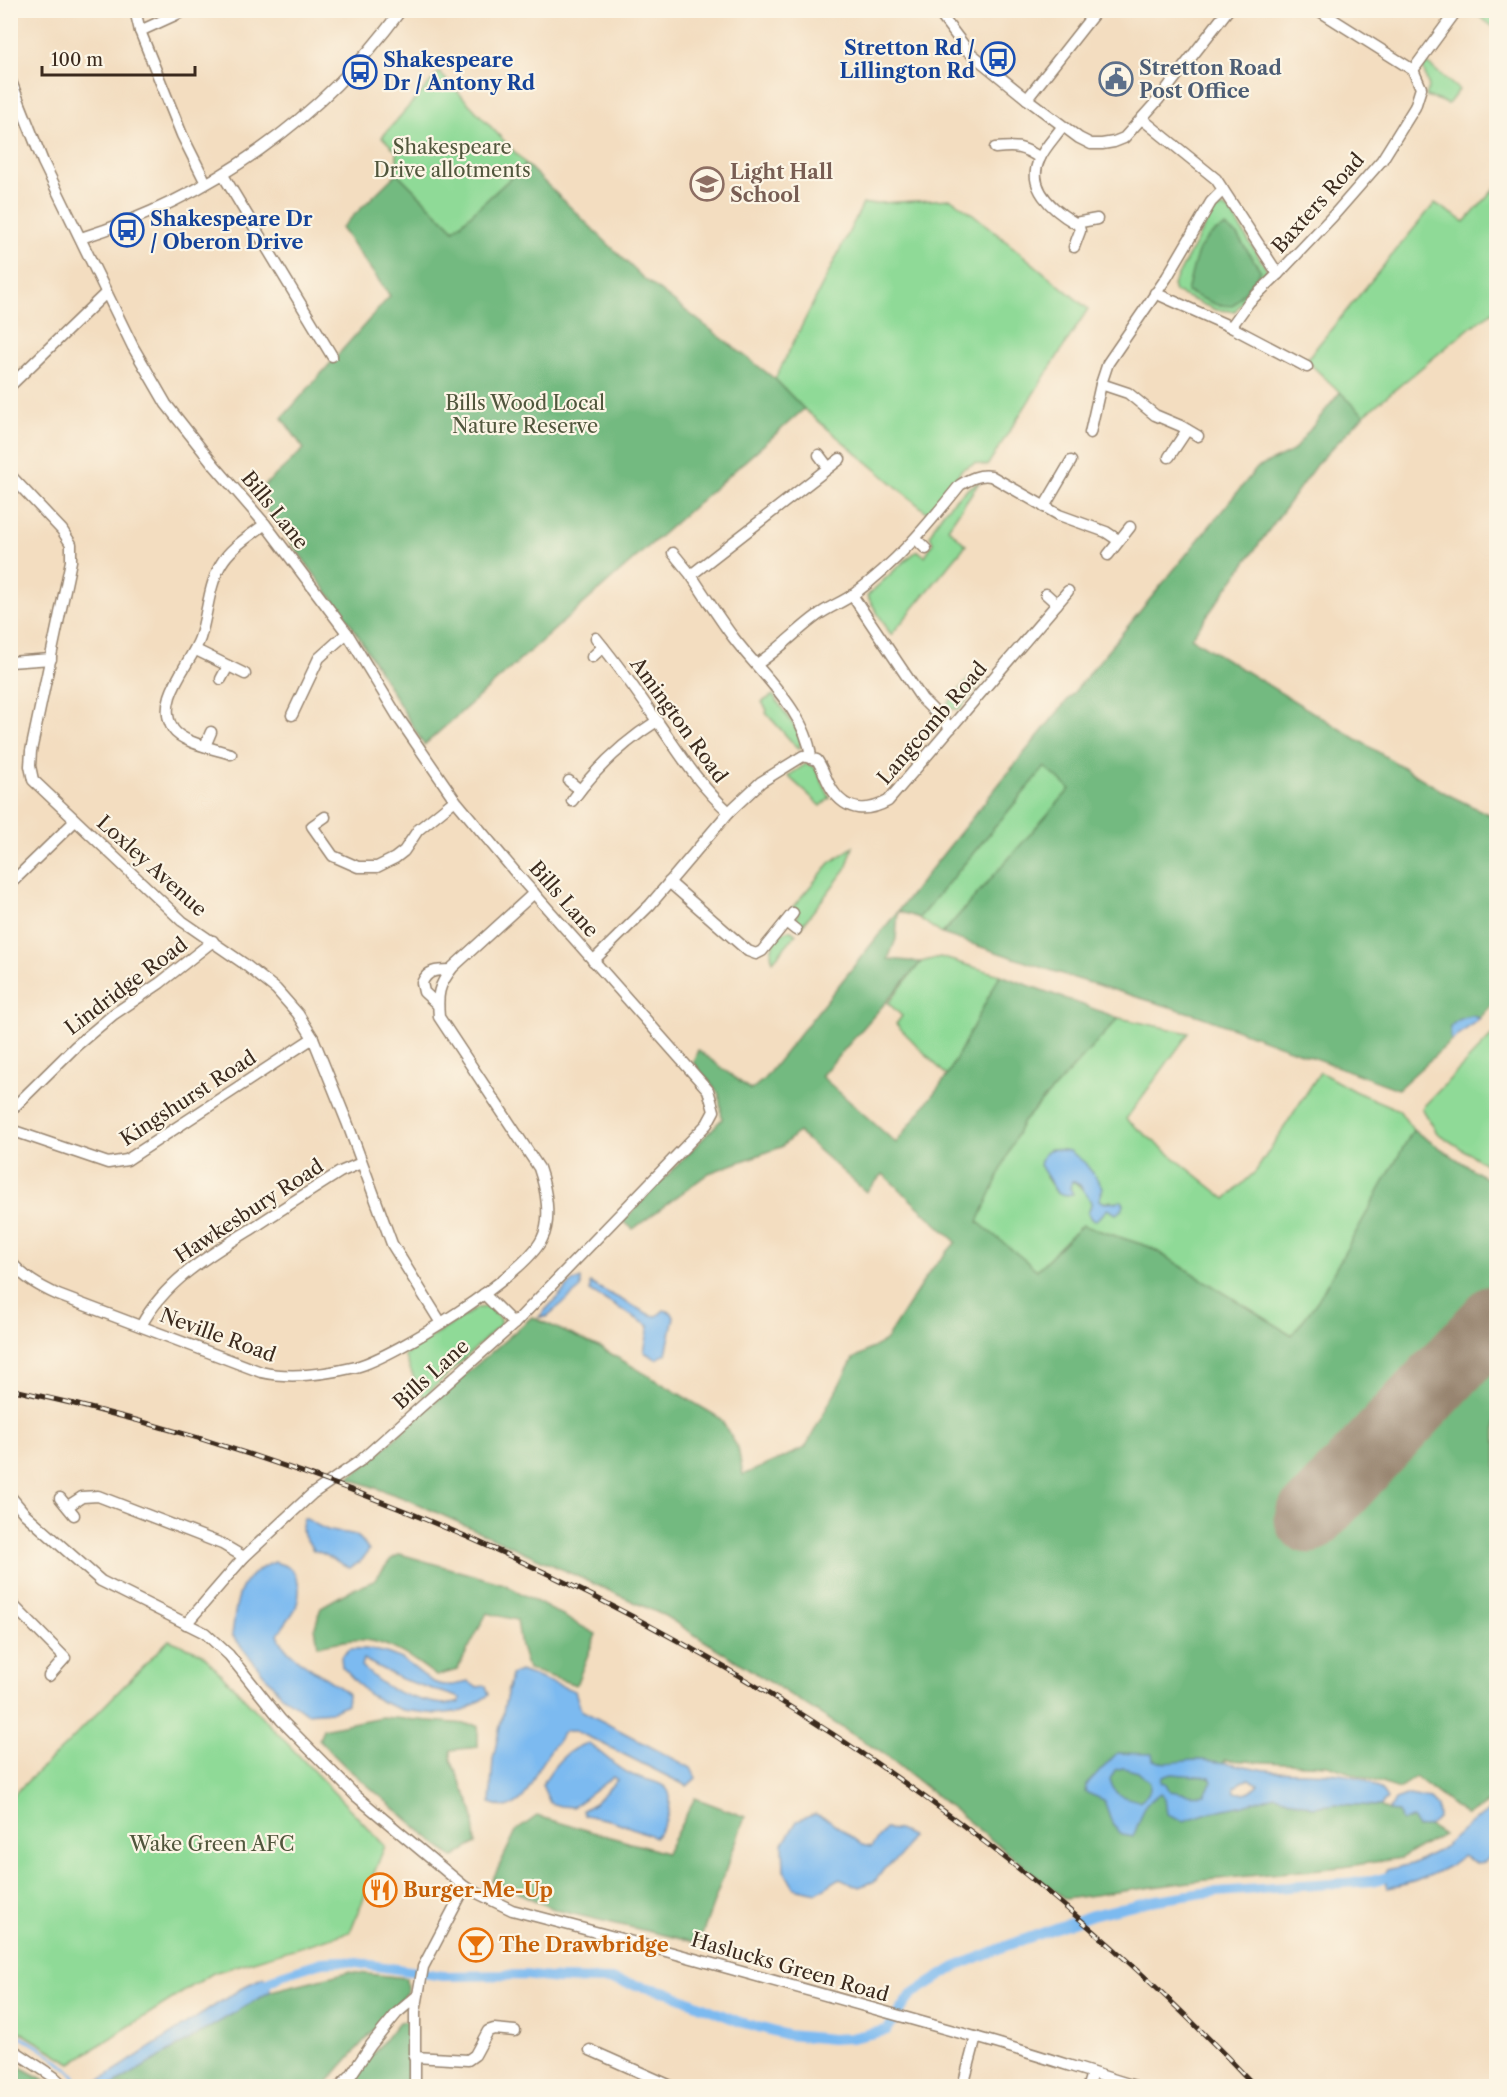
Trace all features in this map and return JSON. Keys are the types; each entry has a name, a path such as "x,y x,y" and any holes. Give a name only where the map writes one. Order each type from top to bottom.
{"street":[{"path":"135,10 140,30 182,135 206,183"},
{"path":"140,30 186,10"},
{"path":"81,238 122,225 222,175 287,131 330,93 378,41 401,10"},
{"path":"1027,99 1097,10"},
{"path":"942,12 968,51 1062,127 1090,144 1102,144 1124,138 1142,119 1228,10"},
{"path":"1318,10 1413,70 1457,10"},
{"name":"Baxters Road","path":"1142,119 1216,179 1278,274 1382,160 1415,107 1421,88 1413,70"},
{"name":"Bills Lane","path":"10,79 30,133 106,293 133,347 166,404 265,524 347,633 398,717 455,800 708,1090 714,1111 707,1124 514,1323 360,1461 312,1494 244,1557 186,1624"},
{"path":"1062,127 1040,158 1035,172 1039,187 1047,202 1056,212 1075,223 1097,219"},
{"path":"995,148 1014,146 1025,148 1040,158"},
{"path":"222,175 332,356"},
{"path":"1090,434 1108,363 1155,293 1211,202 1223,190"},
{"path":"1074,247 1080,231 1078,223"},
{"path":"1231,327 1249,302 1278,274"},
{"path":"10,386 106,293"},
{"path":"1155,293 1231,327 1307,367"},
{"path":"1101,384 1128,393 1155,415 1198,436"},
{"path":"1169,457 1187,430"},
{"path":"819,455 828,467"},
{"path":"691,575 840,459"},
{"path":"1044,507 1071,460"},
{"name":"Loxley Avenue","path":"10,475 62,530 71,544 71,561 31,751 30,766 33,780 182,921 213,941 276,989 298,1014 313,1038 348,1122 392,1244 441,1323"},
{"path":"757,664 817,616 852,595 916,539 960,485 969,479 983,475 991,476 1059,515 1106,532 1118,540"},
{"path":"231,754 187,740 174,731 168,708 174,682 196,650 210,590 221,564 234,548 265,524"},
{"path":"1108,555 1130,527"},
{"path":"916,539 926,549"},
{"name":"Langcomb Road","path":"673,553 734,638 786,702 803,730 811,757 817,760 832,791 851,807 874,809 888,801 1068,591"},
{"path":"1046,594 1057,604"},
{"path":"852,595 922,699 951,728"},
{"path":"292,715 319,658 347,633"},
{"name":"Amington Road","path":"592,657 600,642 690,771 729,812"},
{"path":"196,650 245,674"},
{"path":"10,662 51,659"},
{"path":"221,679 228,666"},
{"path":"572,801 602,766 630,740 657,721"},
{"path":"205,746 211,732"},
{"path":"593,960 650,905 729,812 761,782 803,756 811,757"},
{"path":"569,780 580,790"},
{"path":"325,817 312,826 333,856 358,867 377,867 395,858 404,850 418,830 455,800"},
{"path":"10,885 75,821"},
{"path":"669,882 748,951 756,954 762,951 789,918 796,930"},
{"name":"Neville Road","path":"10,1261 21,1274 38,1286 261,1372 290,1377 355,1367 383,1356 441,1323 484,1293 527,1260 543,1239 547,1205 545,1186 539,1168 439,1017 441,981 450,970 534,893"},
{"name":"Lindridge Road","path":"10,1111 76,1046 114,1014 160,983 213,941"},
{"name":"Neville Road","path":"438,1005 424,992 422,983 430,972 450,970"},
{"name":"Kingshurst Road","path":"10,1128 98,1160 117,1163 137,1153 313,1038"},
{"name":"Hawkesbury Road","path":"141,1326 150,1308 172,1284 204,1258 340,1172 361,1162"},
{"path":"484,1293 514,1323"},
{"name":"Haslucks Green Road","path":"10,1496 25,1514 101,1581 205,1633 229,1655 281,1720 356,1796 465,1887 512,1910 773,1979 1136,2086"},
{"path":"67,1506 82,1497 98,1496 222,1544 244,1557"},
{"path":"10,1602 64,1658 49,1676"},
{"path":"415,2086 417,1996 422,1974 465,1887"},
{"path":"340,2086 351,2075 371,2045 397,2013 417,1996"},
{"path":"414,2057 468,2060 475,2055 488,2031 494,2029 515,2031"},
{"path":"963,2086 976,2037"},
{"path":"10,2048 64,2086"},
{"path":"590,2050 671,2086"},
{"path":"1088,2086 1092,2073"}],"green space":[{"path":"1472,11 1496,11 1496,29"},
{"path":"1426,62 1459,90 1448,104 1426,96 1429,87 1423,68"},
{"name":"Shakespeare Drive allotments","path":"439,72 526,164 454,230 397,173 397,152 382,137"},
{"name":"Bills Wood Local Nature Reserve","path":"526,164 642,277 775,379 804,409 424,745 351,624 255,494 304,449 282,418 390,296 341,228 397,173 454,230"},
{"path":"1496,187 1496,310 1472,326 1364,415 1306,360 1435,203 1465,222"},
{"path":"951,199 973,214 1088,309 987,466 975,463 962,469 930,515 804,409 775,379 863,204"},
{"path":"1222,207 1230,211 1267,270 1235,311 1216,310 1175,292 1173,285 1212,212"},
{"path":"1225,227 1237,235 1261,271 1233,306 1217,305 1187,292 1194,262 1201,245 1215,232"},
{"path":"1340,392 1364,415 1316,465 1191,638 1447,794 1496,818 1496,1000 1480,1018 1472,1016 1450,1027 1451,1041 1398,1089 1200,1016 1074,978 942,934 1070,789 1045,767 919,918 898,911 896,939 888,959 921,962 821,1076 896,1143 947,1076 1000,975 1119,1018 1022,1123 978,1222 1037,1270 1082,1225 1150,1247 1292,1335 1318,1300 1413,1130 1496,1185 1496,1286 1291,1514 1324,1536 1496,1355 1496,1796 1467,1816 1416,1777 1399,1789 1327,1765 1224,1760 1211,1811 1275,1795 1312,1807 1336,1804 1380,1806 1413,1819 1417,1828 1429,1826 1443,1835 1401,1858 1342,1867 1197,1881 1065,1899 887,1756 665,1616 409,1500 348,1478 367,1464 532,1317 603,1349 720,1418 738,1448 743,1475 805,1448 853,1359 885,1341 930,1271 956,1242 883,1174 866,1192 798,1132 781,1147 709,1173 633,1229 623,1221 722,1119 719,1094 693,1062 698,1050 751,1090 764,1079 1003,779 1257,468 1293,451"},
{"path":"980,481 948,528 966,545 891,635 867,596 914,553 918,551 925,556 933,543 930,535 939,519 958,497"},
{"path":"974,672 982,681 960,709 945,707"},
{"path":"773,695 799,733 801,741 799,750 766,713 767,710 762,702"},
{"path":"806,764 816,769 830,798 821,806 788,776"},
{"path":"1045,767 1071,789 942,934 919,918"},
{"path":"853,847 846,869 800,928 796,920 798,913 792,908 830,863"},
{"path":"789,930 796,934 773,961 771,952 774,942"},
{"path":"940,957 1000,975 947,1076 896,1024 902,1016 888,1003 921,962"},
{"path":"1119,1018 1189,1033 1126,1119 1226,1199 1256,1171 1320,1072 1354,1091 1399,1110 1413,1130 1318,1301 1292,1335 1150,1247 1082,1225 1037,1270 977,1222 1022,1123","holes":["1052,1149 1070,1151 1102,1192 1099,1200 1105,1203 1111,1201 1112,1210 1108,1208 1102,1215 1088,1213 1091,1202 1081,1187 1072,1181 1070,1188 1057,1193 1046,1177"]},
{"path":"1496,1031 1496,1171 1437,1133 1422,1108"},
{"path":"1496,1286 1496,1355 1450,1401 1324,1537 1290,1514"},
{"path":"488,1307 500,1319 500,1325 423,1398 404,1355 477,1308"},
{"path":"400,1554 504,1584 596,1634 576,1685 528,1669 521,1647 517,1620 487,1613 457,1670 436,1676 403,1653 375,1642 353,1640 318,1646 315,1627 321,1607 351,1590 374,1581 391,1559"},
{"name":"Wake Green AFC","path":"169,1640 201,1653 385,1846 350,1932 213,1973 71,2063 11,2026 11,1797 67,1744"},
{"path":"381,1717 478,1725 478,1747 451,1750 451,1760 473,1811 476,1843 453,1858 346,1767 319,1740 323,1729"},
{"path":"695,1798 745,1817 699,1943 556,1910 492,1881 516,1831 537,1816 666,1853"},
{"path":"348,1972 406,1978 407,1992 324,2086 111,2086 271,1991"},
{"path":"408,2021 408,2086 347,2086 399,2022"},
{"path":"11,2062 55,2086 11,2086"}],"water":[{"path":"1472,1016 1480,1018 1451,1041 1450,1027 1459,1019"},
{"path":"1052,1149 1070,1151 1085,1163 1103,1187 1099,1200 1105,1203 1122,1201 1124,1204 1122,1210 1116,1214 1108,1209 1096,1220 1091,1219 1088,1213 1091,1201 1080,1185 1072,1181 1070,1188 1073,1194 1057,1193 1040,1165 1047,1151"},
{"path":"581,1279 581,1288 546,1317 539,1317 572,1282"},
{"path":"590,1283 650,1315 657,1316 664,1310 671,1312 674,1317 666,1354 656,1359 644,1352 649,1326 590,1291"},
{"path":"304,1518 327,1530 356,1536 369,1550 362,1560 350,1568 313,1550 301,1530"},
{"path":"275,1562 287,1566 292,1571 298,1580 299,1591 295,1610 278,1635 283,1644 299,1660 348,1694 347,1704 333,1711 306,1713 280,1694 232,1635 235,1611 246,1582 253,1574"},
{"path":"350,1649 381,1652 395,1656 436,1683 455,1685 469,1682 476,1687 486,1686 489,1695 464,1711 437,1714 402,1710 368,1694 342,1667 341,1657","holes":["363,1659 401,1679 460,1698 460,1702 443,1704 421,1700 399,1692 380,1682 361,1666"]},
{"path":"520,1671 575,1691 581,1710 691,1768 696,1778 687,1786 593,1739 575,1731 565,1731 541,1764 529,1788 519,1801 506,1808 490,1803 493,1759 511,1675"},
{"path":"589,1743 624,1771 665,1787 670,1798 670,1805 666,1820 655,1837 614,1821 584,1815 583,1810 595,1803 617,1780 613,1777 573,1807 550,1803 542,1785 546,1778 567,1753"},
{"path":"1117,1753 1152,1754 1153,1760 1164,1763 1207,1761 1266,1770 1349,1776 1365,1780 1387,1799 1380,1806 1336,1804 1312,1807 1275,1795 1184,1821 1167,1814 1165,1798 1160,1793 1146,1804 1133,1837 1122,1835 1112,1823 1104,1800 1085,1792 1086,1786","holes":["1123,1768 1138,1772 1150,1783 1148,1794 1139,1801 1117,1793 1110,1779 1115,1770","1171,1774 1210,1777 1212,1782 1205,1794 1174,1792 1161,1782 1162,1777","1249,1779 1258,1784 1248,1792 1235,1792 1234,1788 1243,1780"]},
{"path":"1409,1795 1430,1799 1437,1806 1438,1818 1429,1826 1417,1828 1413,1819 1402,1821 1398,1812 1389,1811 1395,1800"},
{"path":"1496,1805 1496,1850 1485,1862 1476,1863 1463,1856 1425,1878 1387,1888 1386,1870 1412,1864 1444,1847"},
{"path":"815,1814 829,1820 862,1845 871,1847 885,1829 898,1830 911,1836 901,1856 884,1869 875,1881 859,1887 840,1878 817,1893 794,1888 784,1870 783,1844 797,1821"},
{"path":"264,1977 271,1991 111,2086 91,2086 245,1986"}],"waterway":[{"path":"256,1990 281,1975 322,1962 343,1961 443,1976 525,1975 557,1979 613,1980 667,1992 740,2022 787,2035 832,2039 851,2038 887,2030 912,1994 955,1967 1092,1915 1150,1901 1203,1893 1372,1881 1399,1874"},
{"path":"10,2031 60,2063 75,2076 75,2084"}],"runway":[{"path":"1309,1519 1496,1319"}],"railway":[{"path":"10,1389 185,1434 357,1492 524,1563 685,1645 840,1739 987,1844 1126,1960 1255,2086"}],"place":[{"name":"Stretton Rd / Lillington Rd","path":"998,59"},
{"name":"Shakespeare Dr / Antony Rd","path":"360,72"},
{"name":"Stretton Road Post Office","path":"1116,79"},
{"name":"Light Hall School","path":"707,184"},
{"name":"Shakespeare Dr / Oberon Drive","path":"127,230"},
{"name":"Burger-Me-Up","path":"380,1890"},
{"name":"The Drawbridge","path":"476,1945"}]}
